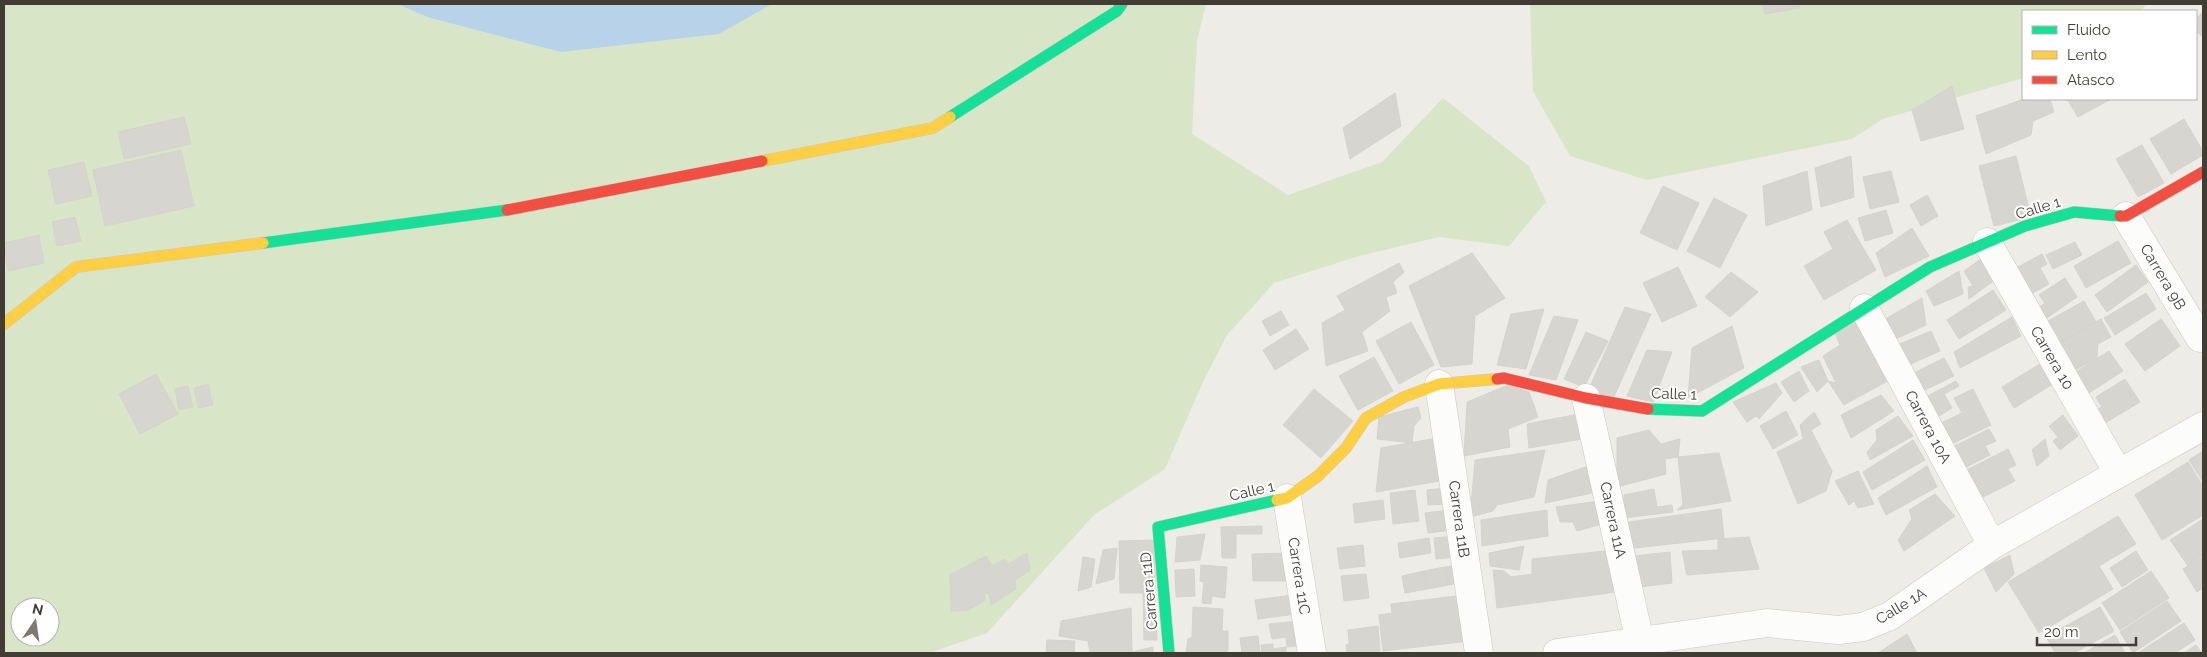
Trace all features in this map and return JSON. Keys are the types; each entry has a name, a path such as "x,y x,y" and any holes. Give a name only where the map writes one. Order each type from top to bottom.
{"street":[{"path":"4,324 76,267 493,213 934,128 1117,11 1122,4"},
{"path":"2126,216 2203,172"},
{"name":"Calle 1","path":"1158,527 1287,498 1318,476 1346,448 1366,418 1404,397 1439,384 1504,378 1586,398 1648,409 1702,411 1930,267 2025,226 2074,212 2126,216"},
{"name":"Carrera 9B","path":"2126,216 2200,338"},
{"name":"Carrera 10","path":"1987,242 2118,473"},
{"name":"Carrera 10A","path":"1864,308 1992,545"},
{"name":"Carrera 11B","path":"1439,384 1479,653"},
{"name":"Carrera 11A","path":"1586,398 1640,642"},
{"name":"Calle 1A","path":"1557,653 1766,623 1838,630 1863,627 1890,616 1992,545 2203,426"},
{"name":"Carrera 11C","path":"1287,498 1312,653"},
{"name":"Carrera 11D","path":"1158,527 1169,653"}],"green space":[{"path":"4,4 397,4 427,17 718,34 772,4 1206,4 1197,41 1192,134 1288,195 1382,162 1443,98 1529,166 1546,202 1509,246 1439,237 1359,256 1274,283 1227,335 1203,382 1165,469 1094,515 987,633 929,653 4,653"},
{"path":"1530,4 2147,4 2141,10 2022,10 2022,78 1883,119 1852,139 1647,180 1570,156 1533,91"}],"water":[{"path":"397,4 772,4 719,34 561,52 427,17"}],"building":[{"path":"1763,4 1799,4 1800,8 1765,14"},
{"path":"2203,11 2203,37 2197,32 2197,19"},
{"path":"1952,86 1964,129 1921,141 1912,110"},
{"path":"1395,93 1401,126 1350,159 1343,128"},
{"path":"2022,100 2050,100 2054,112 2033,121 2031,135 1986,154 1976,116"},
{"path":"2068,100 2109,100 2078,117"},
{"path":"184,117 191,144 124,159 118,132"},
{"path":"2184,119 2203,151 2203,155 2171,174 2150,139"},
{"path":"2142,145 2164,183 2138,197 2116,159"},
{"path":"181,150 194,206 105,226 93,170"},
{"path":"1851,156 1854,197 1821,207 1815,168"},
{"path":"2016,156 2031,217 1994,226 1979,166"},
{"path":"84,162 92,196 56,204 48,170"},
{"path":"1807,171 1812,210 1766,226 1763,186"},
{"path":"1891,171 1899,202 1870,209 1863,177"},
{"path":"1663,186 1699,203 1677,250 1640,233"},
{"path":"1927,195 1938,216 1921,226 1910,205"},
{"path":"1714,198 1747,215 1720,268 1687,251"},
{"path":"1886,210 1893,233 1865,241 1858,218"},
{"path":"75,217 81,241 57,246 52,222"},
{"path":"1847,220 1876,270 1824,300 1804,266 1833,249 1824,232"},
{"path":"1912,228 1929,256 1885,277 1876,253"},
{"path":"39,235 44,263 8,271 4,243"},
{"path":"2118,241 2131,263 2086,288 2074,266"},
{"path":"2075,242 2082,255 2053,269 2046,255"},
{"path":"1472,253 1505,298 1475,316 1472,364 1441,367 1409,286"},
{"path":"2042,254 2047,264 2040,268 2049,284 2031,294 2016,268"},
{"path":"1985,256 1996,279 1969,299 1968,287 1973,286 1964,271"},
{"path":"1399,263 1404,272 1393,282 1397,293 1386,297 1390,311 1362,332 1368,351 1326,366 1322,323 1345,310 1337,296"},
{"path":"2136,265 2148,282 2107,312 2095,295"},
{"path":"1678,267 1697,306 1662,322 1643,283"},
{"path":"1959,271 1963,294 1934,306 1926,291"},
{"path":"1731,272 1758,292 1730,317 1705,297"},
{"path":"2065,278 2077,297 2044,320 2037,309 2045,303 2039,295"},
{"path":"1993,290 2006,310 1959,339 1947,320"},
{"path":"2146,293 2156,309 2115,335 2104,318"},
{"path":"1922,298 1926,325 1889,342 1880,322"},
{"path":"2084,301 2096,322 2060,342 2048,321"},
{"path":"1625,307 1651,314 1613,399 1589,389"},
{"path":"1544,309 1526,369 1497,365 1511,314"},
{"path":"1281,311 1289,325 1270,336 1262,321"},
{"path":"1554,316 1578,320 1556,380 1529,375"},
{"path":"2012,317 2021,336 1960,368 1954,352"},
{"path":"2101,319 2111,337 2098,344 2097,358 2070,373 2054,346"},
{"path":"2161,319 2180,346 2145,371 2125,344"},
{"path":"1857,321 1891,379 1844,405 1828,381 1836,383 1823,356 1840,345 1835,332"},
{"path":"1411,322 1434,365 1399,384 1376,341"},
{"path":"1732,326 1744,368 1688,398 1692,348"},
{"path":"1296,329 1309,349 1275,370 1263,350"},
{"path":"1931,331 1940,351 1904,367 1895,346"},
{"path":"1586,332 1608,341 1584,387 1564,379"},
{"path":"1647,350 1672,352 1653,402 1627,396"},
{"path":"2109,351 2123,371 2089,393 2076,372"},
{"path":"1374,357 1393,391 1358,410 1339,376"},
{"path":"1944,358 1954,376 1919,393 1910,375"},
{"path":"1819,360 1828,381 1817,392 1801,367"},
{"path":"2043,362 2056,382 2014,408 2002,387"},
{"path":"1799,371 1809,391 1794,402 1781,382"},
{"path":"156,374 178,414 140,434 119,394"},
{"path":"2125,379 2140,402 2105,423 2096,410 2102,407 2096,397"},
{"path":"1956,381 1959,386 1944,394 1952,408 1934,419 1922,399"},
{"path":"1776,383 1782,393 1759,419 1756,416 1747,422 1733,402"},
{"path":"208,384 213,405 198,408 194,388"},
{"path":"1508,385 1529,392 1538,417 1508,429 1510,447 1464,456 1467,402"},
{"path":"188,386 193,407 179,410 175,389"},
{"path":"1314,389 1353,421 1321,458 1283,425"},
{"path":"1973,389 1991,425 1947,446 1937,425 1962,413 1954,398"},
{"path":"1881,395 1894,411 1851,438 1841,415"},
{"path":"1418,407 1421,418 1414,426 1412,443 1377,439 1379,417"},
{"path":"1786,411 1798,435 1773,449 1760,426"},
{"path":"1814,412 1821,424 1811,430 1832,471 1826,491 1798,504 1777,452 1803,439 1800,425"},
{"path":"1584,413 1588,438 1529,448 1527,424"},
{"path":"2063,415 2078,436 2060,450 2053,441 2058,437 2049,426"},
{"path":"1898,416 1913,436 1870,460 1867,452 1877,440 1876,430"},
{"path":"1989,429 1996,441 1985,446 1990,455 1960,470 1949,449"},
{"path":"1649,430 1661,444 1680,439 1678,457 1665,459 1666,474 1617,487 1617,438"},
{"path":"1437,438 1445,480 1376,492 1381,448"},
{"path":"2045,439 2049,456 2037,466 2032,450"},
{"path":"1913,440 1925,460 1872,490 1863,472"},
{"path":"2008,449 2016,465 2008,469 2015,481 1979,499 1965,471"},
{"path":"1545,450 1534,497 1497,505 1493,511 1470,517 1475,460"},
{"path":"2203,451 2203,482 2189,460"},
{"path":"1719,453 1731,501 1677,510 1683,505 1678,457"},
{"path":"2188,462 2203,486 2203,515 2162,540 2135,495"},
{"path":"1597,463 1597,492 1545,503 1548,480"},
{"path":"1927,466 1937,487 1886,515 1878,498"},
{"path":"1858,471 1874,504 1858,508 1854,501 1849,505 1835,481"},
{"path":"1447,488 1448,504 1428,505 1427,490"},
{"path":"1654,489 1657,507 1672,505 1673,512 1623,518 1624,495"},
{"path":"1415,490 1419,521 1393,524 1390,493"},
{"path":"1935,494 1955,516 1904,551 1898,540 1912,519 1909,510"},
{"path":"1383,500 1385,519 1355,523 1353,504"},
{"path":"1600,501 1605,523 1577,531 1573,522 1560,522 1556,507"},
{"path":"1721,509 1724,538 1626,549 1622,523"},
{"path":"1449,510 1452,530 1428,533 1425,513"},
{"path":"1547,510 1548,536 1482,546 1481,520"},
{"path":"2118,516 2136,544 2099,566 2113,589 2039,633 2008,582"},
{"path":"2203,519 2203,555 2188,566 2170,540"},
{"path":"1262,526 1262,534 1236,534 1236,558 1222,558 1221,527"},
{"path":"1205,534 1200,560 1175,562 1177,537"},
{"path":"1455,536 1457,557 1436,559 1434,538"},
{"path":"1749,537 1759,569 1687,575 1682,551 1718,550 1718,539"},
{"path":"1429,538 1431,553 1400,558 1398,543"},
{"path":"1154,540 1157,640 1144,640 1143,593 1120,593 1119,541"},
{"path":"1363,545 1365,566 1340,569 1337,548"},
{"path":"1524,546 1519,570 1490,566 1489,553"},
{"path":"1117,548 1114,579 1096,584 1103,550"},
{"path":"1605,551 1616,592 1497,608 1493,570 1504,571 1511,577 1532,574 1532,559"},
{"path":"2136,551 2148,570 2122,587 2110,568"},
{"path":"1670,552 1672,583 1639,587 1634,556"},
{"path":"1027,553 1030,570 1015,580 1016,589 991,605 989,593 984,594 985,600 969,610 951,611 950,575 986,556 992,566 1005,559 1008,564"},
{"path":"1290,553 1291,581 1253,581 1252,554"},
{"path":"2010,555 2014,574 1996,592 1984,568"},
{"path":"1083,557 1095,559 1091,587 1078,591"},
{"path":"2203,557 2203,588 2197,592 2183,569"},
{"path":"1201,565 1227,567 1225,598 1212,596 1211,604 1202,603 1204,582 1200,581"},
{"path":"1459,565 1462,582 1449,585 1445,567"},
{"path":"1445,567 1449,585 1427,589 1424,571"},
{"path":"1194,569 1195,596 1176,597 1175,570"},
{"path":"1424,571 1427,589 1405,593 1402,576"},
{"path":"2151,571 2169,598 2120,630 2102,603"},
{"path":"1366,574 1369,598 1344,601 1341,576"},
{"path":"1293,595 1296,614 1258,619 1255,600"},
{"path":"1464,595 1469,641 1383,651 1379,615 1392,613 1391,604"},
{"path":"2167,601 2181,621 2133,653 2120,632"},
{"path":"1193,607 1223,609 1222,631 1228,631 1228,651 1219,653 1186,653 1188,639 1192,637"},
{"path":"2100,607 2114,631 2074,653 2055,653 2046,637"},
{"path":"1131,608 1132,652 1153,647 1153,653 1090,653 1088,641 1059,636 1061,621"},
{"path":"1298,621 1301,645 1287,647 1286,637 1272,639 1269,624"},
{"path":"2184,623 2195,640 2175,653 2138,653"},
{"path":"1378,626 1380,651 1347,653 1346,645 1349,644 1348,630"},
{"path":"1907,634 1917,653 1878,653"},
{"path":"2115,635 2125,653 2084,653"},
{"path":"1258,636 1260,653 1242,653 1240,638"},
{"path":"1047,640 1075,641 1074,653 1046,653"},
{"path":"1273,644 1273,649 1286,647 1286,653 1262,653 1261,645"},
{"path":"2196,645 2202,653 2184,653"}],"traffic: fast":[{"path":"950,117 1117,11 1122,4"},
{"path":"263,243 507,210"},
{"path":"1648,409 1702,411 1930,267 2025,226 2074,212 2120,216"},
{"path":"1169,653 1158,527 1277,500"}],"traffic: slow":[{"path":"762,161 933,128 950,117"},
{"path":"4,324 76,267 263,243"},
{"path":"1277,500 1287,498 1318,476 1346,448 1366,418 1404,397 1439,384 1497,379"}],"traffic: jam":[{"path":"507,210 762,161"},
{"path":"2120,216 2126,216 2203,172"},
{"path":"1497,379 1504,378 1586,398 1648,409"}]}
